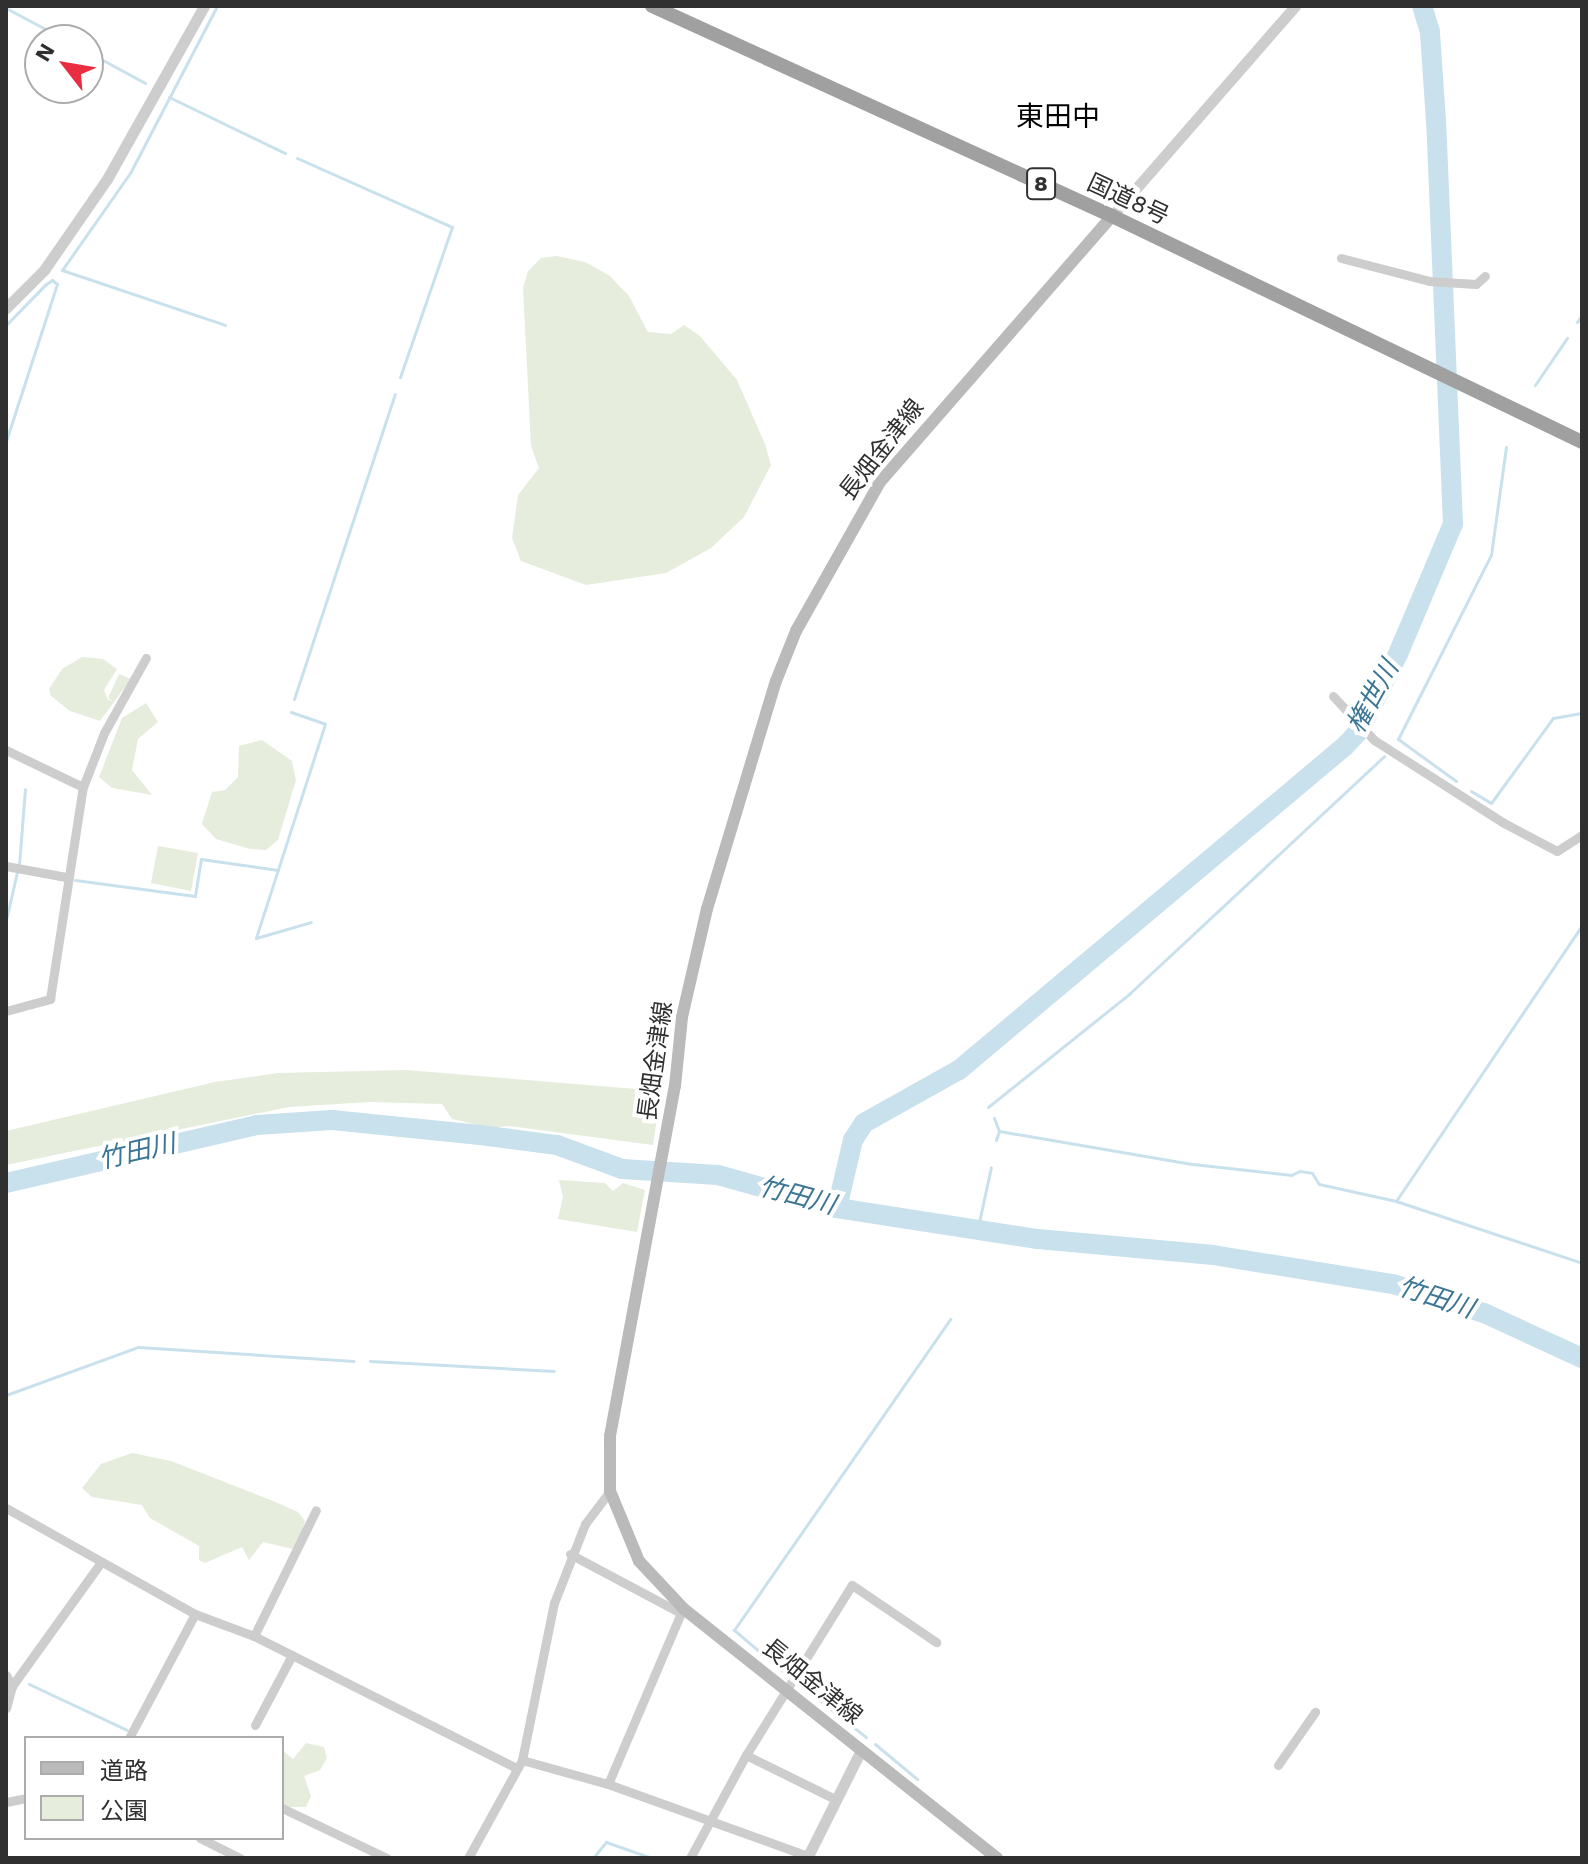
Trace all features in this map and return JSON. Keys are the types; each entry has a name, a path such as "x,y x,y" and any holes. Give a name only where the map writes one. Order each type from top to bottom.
{"highway":[{"name":"国道8号","path":"652,6 1112,216 1582,442"}],"main road":[{"name":"長畑金津線","path":"997,1858 787,1688 682,1611 639,1561 610,1491 610,1436 649,1239 675,1086 682,1017 720,864 776,681 814,595 880,482 1112,216"}],"street":[{"path":"6,308 44,270 107,179 204,6"},
{"path":"1112,216 1292,7"},
{"path":"1341,258 1429,281 1476,284 1485,276"},
{"path":"6,1011 50,999 66,877 83,787 104,733 146,658"},
{"path":"1333,696 1374,740 1557,851 1582,835"},
{"path":"6,750 83,787"},
{"path":"6,866 66,877"},
{"path":"468,1858 518,1764 554,1603 570,1554 585,1524 610,1491"},
{"path":"6,1508 99,1565 195,1614 254,1636 518,1764 608,1784 807,1857 861,1750"},
{"path":"254,1636 316,1510"},
{"path":"570,1554 682,1611 608,1784"},
{"path":"6,1708 12,1686 99,1565"},
{"path":"690,1858 746,1755 852,1585 936,1642"},
{"path":"130,1736 195,1614"},
{"path":"255,1725 292,1655"},
{"path":"6,1675 12,1686"},
{"path":"1278,1765 1315,1712"},
{"path":"746,1755 835,1799"},
{"path":"284,1809 387,1858"},
{"path":"204,1840 240,1858"}],"green space":[{"path":"557,256 585,262 610,276 629,296 648,332 671,334 684,325 700,336 737,380 765,444 771,465 744,517 711,548 666,573 586,585 521,561 512,538 518,495 539,468 531,446 523,288 528,271 541,258"},
{"path":"82,657 103,659 117,669 104,690 108,700 113,701 108,698 119,674 131,679 100,721 70,711 51,696 49,689 62,669"},
{"path":"146,703 158,722 138,739 132,770 152,795 112,788 99,777 122,718"},
{"path":"262,740 292,761 296,780 278,840 266,850 250,849 216,839 202,824 212,792 225,790 238,777 239,746"},
{"path":"158,846 198,853 191,891 151,883"},
{"path":"406,1070 661,1091 653,1145 509,1126 491,1128 452,1119 442,1104 370,1102 289,1107 6,1165 6,1131 215,1082 278,1073"},
{"path":"559,1180 605,1183 613,1191 623,1183 645,1190 637,1232 558,1219 563,1197"},
{"path":"132,1453 171,1461 298,1512 305,1521 293,1549 263,1542 249,1560 242,1547 205,1563 199,1560 199,1546 150,1518 142,1505 92,1497 82,1488 101,1464"},
{"path":"306,1743 324,1747 327,1758 320,1770 304,1776 311,1796 306,1807 284,1805 284,1752 293,1759"}],"waterway":[{"path":"217,6 130,173 62,270 225,325"},
{"name":"権世川","path":"837,1208 853,1140 864,1123 959,1070 1345,746 1359,731 1398,654 1453,524 1436,121 1430,32 1422,6"},
{"path":"6,8 36,24"},
{"path":"104,61 145,83"},
{"path":"169,97 285,153"},
{"path":"297,158 452,227 400,377"},
{"path":"6,325 45,285 52,280 57,284 6,441"},
{"path":"1577,322 1582,315"},
{"path":"1535,385 1567,338"},
{"path":"294,699 395,394"},
{"path":"1456,781 1398,739 1491,555 1506,447"},
{"path":"291,712 325,724 256,938 311,922"},
{"path":"1471,791 1491,803 1553,718 1582,713"},
{"path":"988,1107 1129,994 1384,756"},
{"path":"19,865 25,789"},
{"path":"75,880 195,896 201,859 278,870"},
{"path":"6,920 17,872"},
{"path":"994,1118 999,1131 1193,1164 1291,1175 1300,1171 1312,1173 1319,1184 1396,1201 1582,925"},
{"name":"竹田川","path":"6,1183 257,1125 332,1120 480,1135 557,1145 622,1169 718,1175 837,1208 1038,1239 1213,1255 1393,1284 1484,1313 1582,1358"},
{"path":"996,1140 999,1131"},
{"path":"978,1227 991,1167"},
{"path":"1396,1201 1582,1263"},
{"path":"787,1675 734,1630 950,1319"},
{"path":"6,1395 138,1347 354,1361"},
{"path":"370,1361 554,1371"},
{"path":"798,1683 866,1737"},
{"path":"29,1684 127,1730"},
{"path":"875,1744 917,1779"},
{"path":"593,1858 606,1842 652,1858"}],"district":[{"name":"東田中","path":"1058,117"}]}
